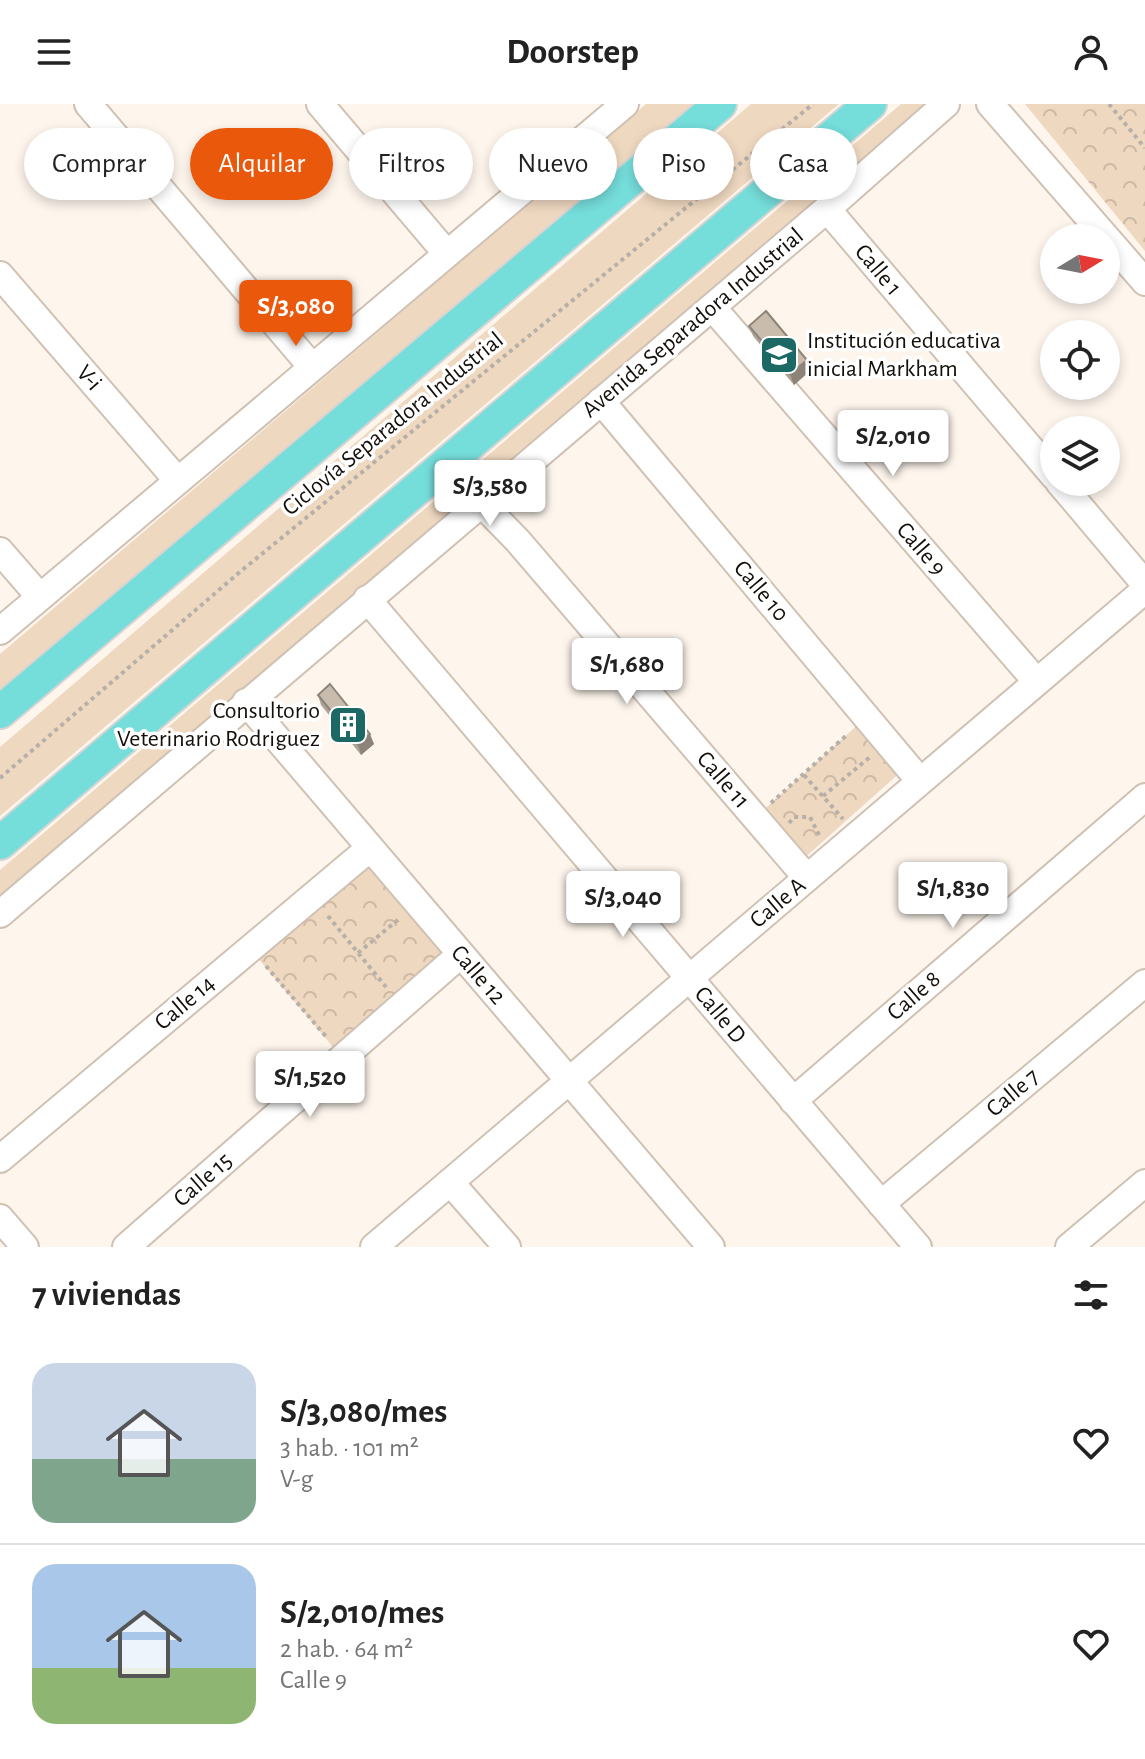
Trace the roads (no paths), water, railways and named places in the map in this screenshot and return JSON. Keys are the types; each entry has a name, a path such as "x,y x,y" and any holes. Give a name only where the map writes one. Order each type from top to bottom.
{"main road":[{"path":"0,712 720,104"},
{"path":"0,843 870,104"}],"street":[{"path":"88,104 312,367"},
{"path":"0,631 625,104"},
{"name":"Avenida Separadora Industrial","path":"0,914 946,104"},
{"path":"990,104 1145,282"},
{"path":"327,106 447,254"},
{"name":"Calle 1","path":"827,209 1040,460"},
{"name":"V-i","path":"0,275 178,481"},
{"name":"Calle 9","path":"712,307 1037,682"},
{"name":"Calle 10","path":"601,401 920,781"},
{"path":"1071,496 1145,584"},
{"name":"Calle 11","path":"481,503 518,541 807,878"},
{"path":"0,551 40,597"},
{"name":"Calle A","path":"374,1247 1145,590"},
{"name":"Calle D","path":"367,599 918,1247"},
{"name":"Calle 12","path":"246,702 711,1247"},
{"name":"Calle 8","path":"793,1101 1145,797"},
{"name":"Calle 14","path":"0,1159 370,848"},
{"name":"Calle 15","path":"126,1247 461,954"},
{"name":"Calle 7","path":"881,1204 1145,983"},
{"path":"450,1182 507,1247"},
{"path":"1069,1247 1145,1183"},
{"path":"0,1218 25,1247"}],"place":[{"name":"Institución educativa inicial Markham","path":"779,355"},
{"name":"Consultorio Veterinario Rodriguez","path":"348,725"}]}
